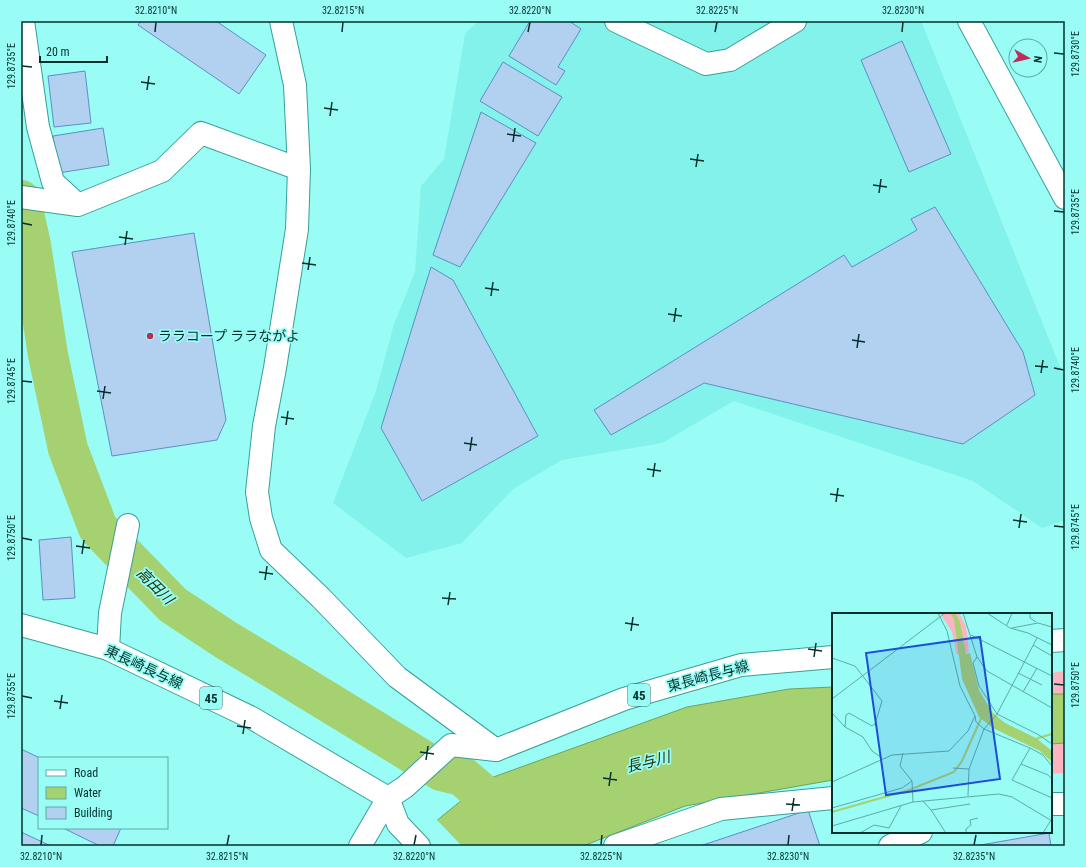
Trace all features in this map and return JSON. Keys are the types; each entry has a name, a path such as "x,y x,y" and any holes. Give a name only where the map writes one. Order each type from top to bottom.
{"street":[{"path":"23,21 38,127 53,182 68,204"},
{"path":"280,21 296,85 299,169 297,229 275,368 264,426 257,492 261,518 271,550 321,598 397,677 496,750"},
{"path":"616,21 706,64 730,60 795,21"},
{"path":"969,21 1065,198"},
{"path":"21,197 68,204 162,171 201,133 299,169"},
{"path":"108,649 110,613 128,526"},
{"name":"東長崎長与線","path":"21,625 108,649 252,718 397,792 451,745 496,750 624,699 741,665 832,657"},
{"path":"1052,641 1065,640"},
{"path":"397,792 398,824 419,846"},
{"path":"360,846 397,792"},
{"path":"615,846 721,809 832,798"},
{"path":"1052,804 1065,804"},
{"path":"890,846 919,833"}],"shaded area":[{"path":"478,21 921,21 1065,379 1065,520 1042,528 973,481 734,401 662,443 562,460 513,489 462,543 406,558 333,503 376,391 394,324 415,272 421,186 444,159 465,34"},
{"path":"1065,671 1065,773 1052,774 1052,673"}],"water":[{"name":"長与川","path":"832,687 832,780 685,806 583,846 410,846 441,817 488,779 687,707 789,689"},
{"path":"1052,694 1065,694 1065,743 1052,744"}],"pier":[{"path":"436,819 462,846 408,846 408,845"}],"building":[{"path":"141,21 216,21 266,55 239,94 138,25"},
{"path":"530,21 569,21 581,29 558,67 565,71 556,85 509,56"},
{"path":"902,41 951,154 909,172 861,60"},
{"path":"503,62 562,97 538,136 480,101"},
{"path":"85,71 91,123 54,127 48,76"},
{"path":"481,112 536,143 460,267 433,255"},
{"path":"103,128 109,165 58,173 53,136"},
{"path":"935,207 1023,352 1035,395 963,444 704,383 611,435 594,410 844,255 852,267 917,230 911,219"},
{"name":"ララコープ ララながよ","path":"194,233 226,420 217,440 112,456 72,252"},
{"path":"431,267 453,280 538,436 422,501 381,428"},
{"path":"71,537 75,598 43,600 39,540"},
{"path":"21,749 38,757 38,816 21,808"},
{"path":"808,810 820,846 700,846"},
{"path":"65,829 121,829 113,846 100,846"},
{"path":"21,832 51,846 21,846"},
{"path":"1049,833 1051,846 975,846"}],"waterway":[{"name":"高田川","path":"21,200 31,245 48,355 68,449 98,528 173,605 226,640 441,771 462,776 504,812"}],"place":[{"name":"ララコープ ララながよ","path":"150,336"}]}
